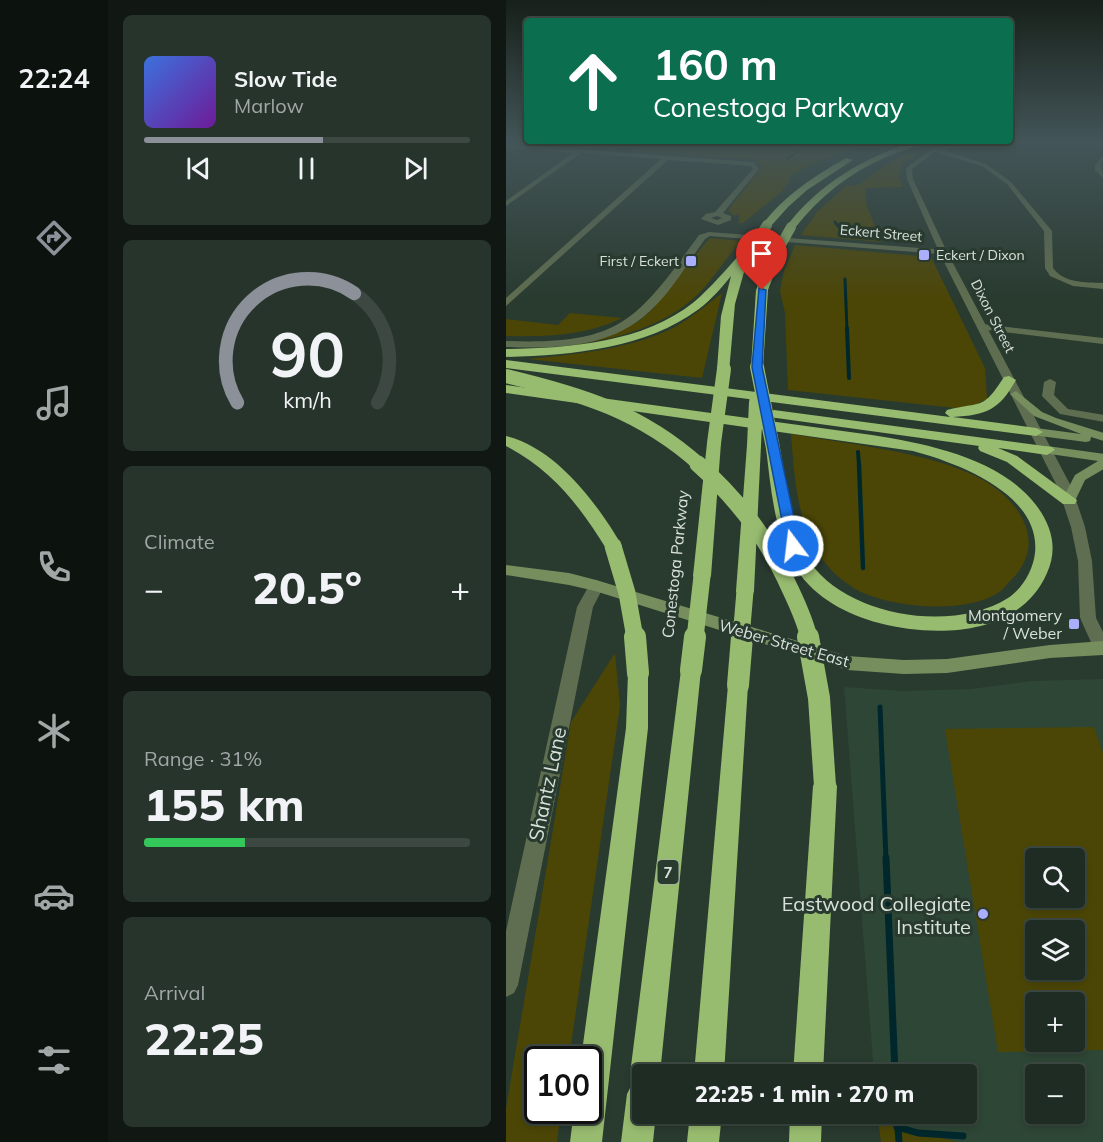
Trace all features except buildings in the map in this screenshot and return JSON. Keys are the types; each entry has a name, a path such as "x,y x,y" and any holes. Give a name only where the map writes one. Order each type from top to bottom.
{"highway":[{"name":"Conestoga Parkway","path":"646,1064 702,576 714,443 724,369 726,315 731,288 752,248 782,205 796,193"},
{"path":"709,1064 745,591 762,290 778,250 791,227 820,193"},
{"path":"506,353 560,351 586,347 615,341 660,326 695,306 752,248"},
{"path":"506,364 1036,432"},
{"path":"528,391 833,434 946,456 998,480 1015,492 1028,506 1039,523 1045,546 1043,562 1036,580 1012,606 990,615 965,621 932,625 904,622 871,614 845,602 819,584 803,566 793,546 773,448 757,367"},
{"path":"506,376 601,402 641,422 688,454 731,496 756,525 769,544 801,610 818,685 824,786 809,1064"},
{"path":"909,416 975,412 985,409 999,399 1009,380"},
{"path":"506,389 739,410 1047,450"},
{"path":"955,438 1012,459 1069,500"},
{"path":"506,440 556,470 581,496 601,523 613,546 627,586 636,633 637,728 586,1142"},
{"path":"637,1142 639,1124"},
{"path":"703,1142 705,1124"},
{"path":"804,1142 805,1124"}],"main road":[{"path":"1016,394 1038,414 1103,439"},
{"path":"1036,432 1103,439"},
{"path":"1047,450 1103,458"},
{"path":"1069,500 1080,478 1103,464"},
{"name":"Weber Street East","path":"506,570 569,579 596,586 847,663 888,668 919,668 961,665 1071,647 1103,649"}],"street":[{"path":"506,204 521,193"},
{"path":"506,303 627,193"},
{"path":"718,214 735,193"},
{"name":"Dixon Street","path":"917,193 943,252 1047,450 1069,500 1078,527 1085,561 1088,618 1103,649"},
{"path":"1016,193 1048,231 1049,268 1052,273 1072,283 1103,286"},
{"name":"Eckert Street","path":"506,344 582,339 610,332 634,320 652,303 702,237 709,234 943,252"},
{"path":"982,327 1103,341"},
{"path":"1050,381 1048,396 1064,412 1103,418"},
{"name":"Shantz Lane","path":"506,985 514,903 585,607 596,586"}],"shaded area":[{"path":"741,193 779,193 743,223 738,223 740,216 736,214 735,217 728,210"},
{"path":"838,193 866,193 867,206 881,242 801,235 817,212"},
{"path":"710,238 741,241 703,289 689,302 674,313 641,329 568,346 610,335 639,321 653,309 686,265 691,265 694,261 691,260"},
{"path":"795,245 931,257 985,368 987,399 971,407 955,408 788,390 785,313 780,291 784,271"},
{"path":"722,293 702,378 528,359 617,347 652,337 683,322"},
{"path":"570,313 622,318 580,332 506,336 506,319 558,325"},
{"path":"791,434 920,457 945,464 988,483 1012,503 1026,527 1029,540 1022,567 998,593 984,600 967,604 911,605 876,597 854,588 827,566 807,532 797,491"},
{"path":"615,653 620,706 571,1046 524,1046 524,1124 559,1124 557,1142 506,1142 506,1109 571,722"},
{"name":"Eastwood Collegiate Institute","path":"1103,679 1103,1142 957,1142 892,1124 977,1124 977,1064 873,1064 844,687 903,691 971,689 1031,681"},
{"path":"1094,727 1104,756 1103,1050 1085,1050 1085,992 1025,992 1025,1051 998,1052 945,729"},
{"path":"879,1124 892,1124 957,1142 881,1142"}],"waterway":[{"path":"837,224 835,222 843,232"},
{"path":"845,279 847,330"},
{"path":"847,328 849,378"},
{"path":"858,452 859,465"},
{"path":"859,464 863,568"},
{"path":"880,707 886,860"},
{"path":"886,858 895,1064"},
{"path":"898,1127 918,1133 963,1136"},
{"path":"898,1127 899,1142"}],"place":[{"name":"Eckert / Dixon","path":"924,255"},
{"name":"First / Eckert","path":"691,261"},
{"name":"Montgomery / Weber","path":"1074,624"},
{"name":"Eastwood Collegiate Institute","path":"983,914"}],"route":[{"path":"762,290 757,367 793,546"}]}
